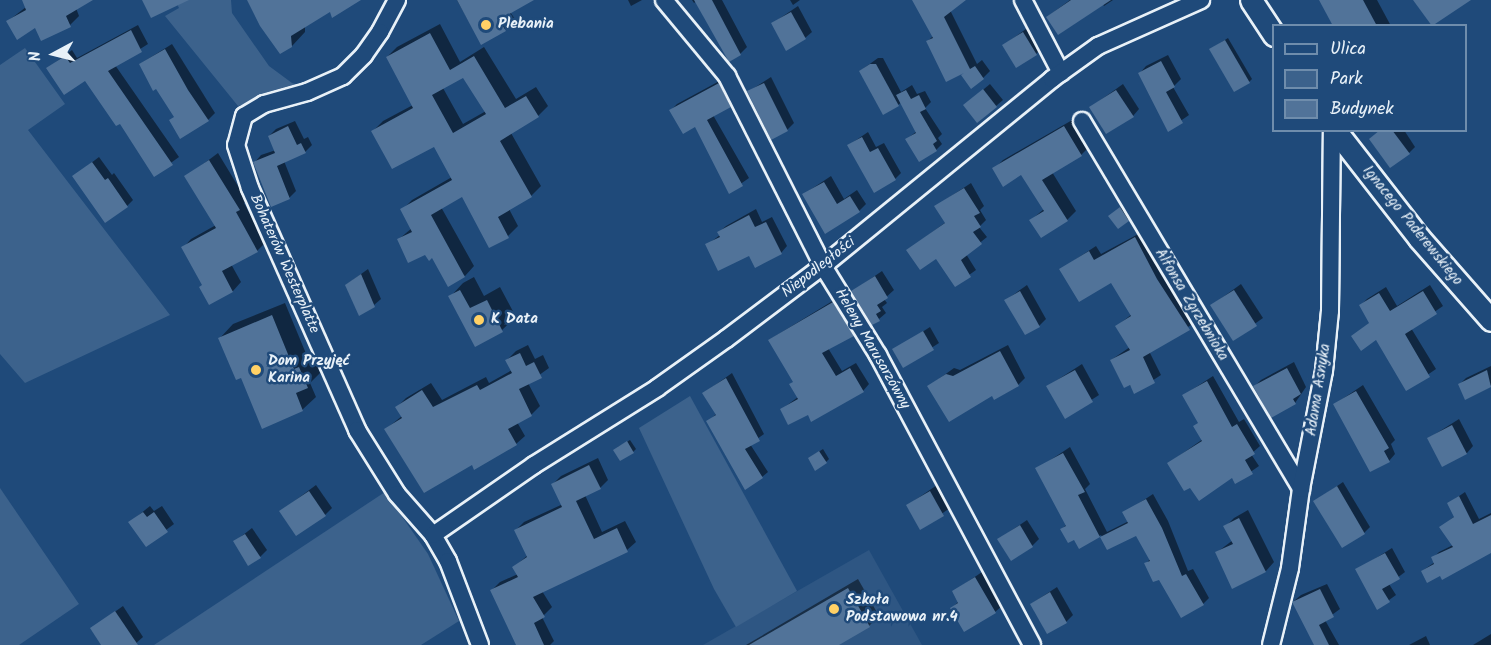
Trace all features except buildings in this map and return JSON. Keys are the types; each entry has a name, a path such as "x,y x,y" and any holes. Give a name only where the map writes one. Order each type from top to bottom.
{"street":[{"name":"Bohaterów Westerplatte","path":"397,0 380,32 364,55 343,76 307,92 264,104 244,116 236,145 250,188 357,430 397,494 433,536 448,561 480,645"},
{"name":"Heleny Marusarzówny","path":"664,0 727,76 823,266 878,354 1032,645"},
{"path":"1023,0 1061,73"},
{"name":"Niepodległości","path":"433,536 534,465 657,388 823,266 1061,73 1098,46 1201,0"},
{"path":"1251,0 1272,32"},
{"name":"Alfonsa Zgrzebnioka","path":"1082,122 1301,489"},
{"name":"Adama Asnyka","path":"1271,645 1290,568 1301,489 1324,371 1330,311 1334,132"},
{"name":"Ignacego Paderewskiego","path":"1336,132 1419,238 1491,320"}],"shaded area":[{"name":"Szkoła Podstawowa nr.4","path":"869,550 922,645 703,645"}],"green space":[{"path":"175,0 231,0 232,13 269,66 292,83 304,87 238,106 165,16 179,8"},
{"path":"25,48 65,104 28,130 170,315 25,383 0,354 0,65"},
{"path":"690,396 797,591 736,627 714,589 639,428"},
{"path":"0,488 79,604 19,645 0,645"},
{"path":"385,492 428,554 459,621 421,645 154,645"}],"place":[{"name":"Plebania","path":"486,25"},
{"name":"K Data","path":"479,320"},
{"name":"Dom Przyjęć Karina","path":"256,370"},
{"name":"Szkoła Podstawowa nr.4","path":"834,609"}]}
